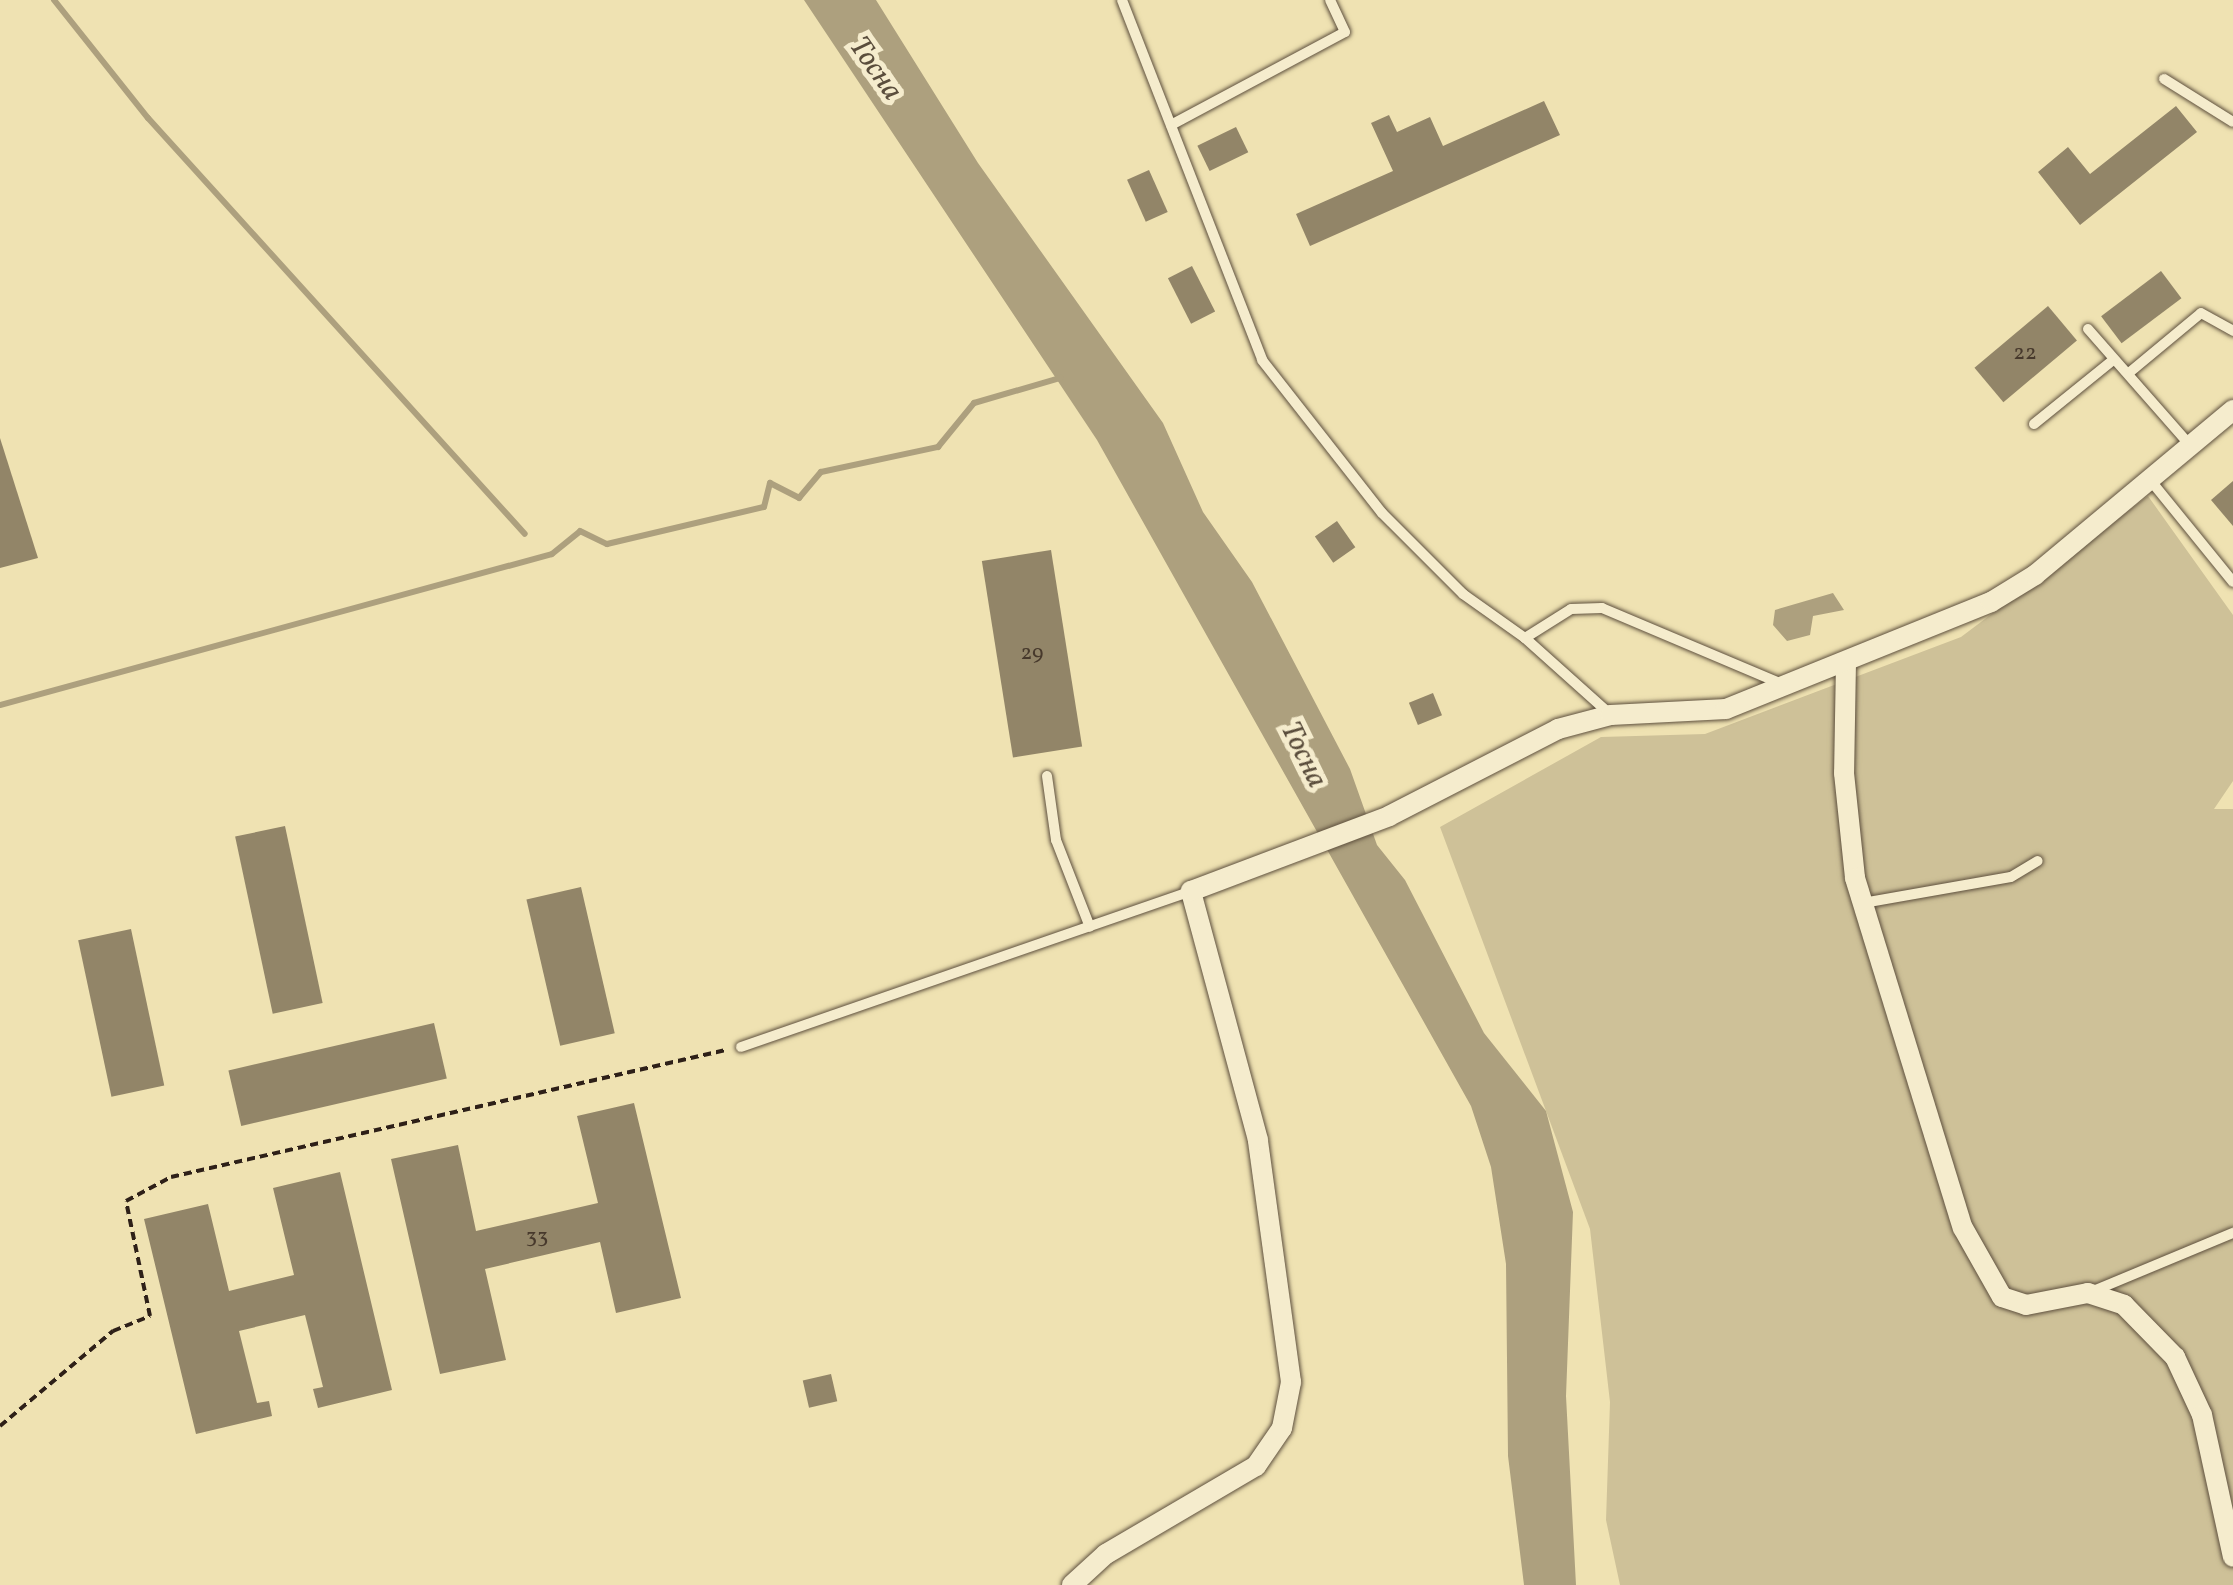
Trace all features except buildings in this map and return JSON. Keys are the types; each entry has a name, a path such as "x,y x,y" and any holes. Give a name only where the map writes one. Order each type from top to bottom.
{"street":[{"path":"1072,1585 1106,1554 1256,1466 1282,1428 1291,1382 1258,1140 1191,891 1390,816 1558,728 1612,715 1702,714 1788,687 1991,602 2231,415"},
{"path":"1846,662 1846,808 1862,903 1984,1275 2002,1296 2026,1305 2088,1294 2124,1305 2149,1327 2190,1385 2233,1557"}],"lane":[{"path":"1122,0 1262,360 1382,514 1463,594 1525,638 1612,715"},
{"path":"1171,125 1345,32 1330,0"},
{"path":"2164,79 2233,122"},
{"path":"2130,372 2200,313 2233,331"},
{"path":"2088,329 2112,360 2130,372 2191,446"},
{"path":"2034,424 2112,360"},
{"path":"2151,481 2233,582"},
{"path":"1525,638 1570,609 1602,608 1788,687"},
{"path":"1047,776 1056,840 1090,927"},
{"path":"1862,903 2011,877 2038,860"},
{"path":"740,1047 1191,891"},
{"path":"2088,1294 2233,1233"}],"path":[{"path":"0,1426 113,1331 150,1316 126,1201 171,1177 740,1047"}],"shaded area":[{"path":"2148,496 2233,615 2233,781 2214,809 2233,809 2233,1585 1620,1585 1606,1520 1610,1402 1590,1229 1440,827 1601,737 1705,734 1961,637"}],"water":[{"name":"Тосна","path":"804,0 876,0 978,163 1163,423 1203,512 1252,582 1350,769 1377,845 1405,880 1484,1033 1546,1111 1573,1212 1566,1396 1576,1585 1524,1585 1508,1456 1506,1264 1491,1167 1471,1106 1097,440"},
{"path":"1833,593 1844,610 1813,616 1810,635 1787,641 1773,625 1775,610"}],"waterway":[{"path":"54,0 148,118 525,534"},
{"path":"0,705 552,554 580,531 607,544 764,507 770,483 799,498 821,472 938,447 974,403 1060,378"}]}
